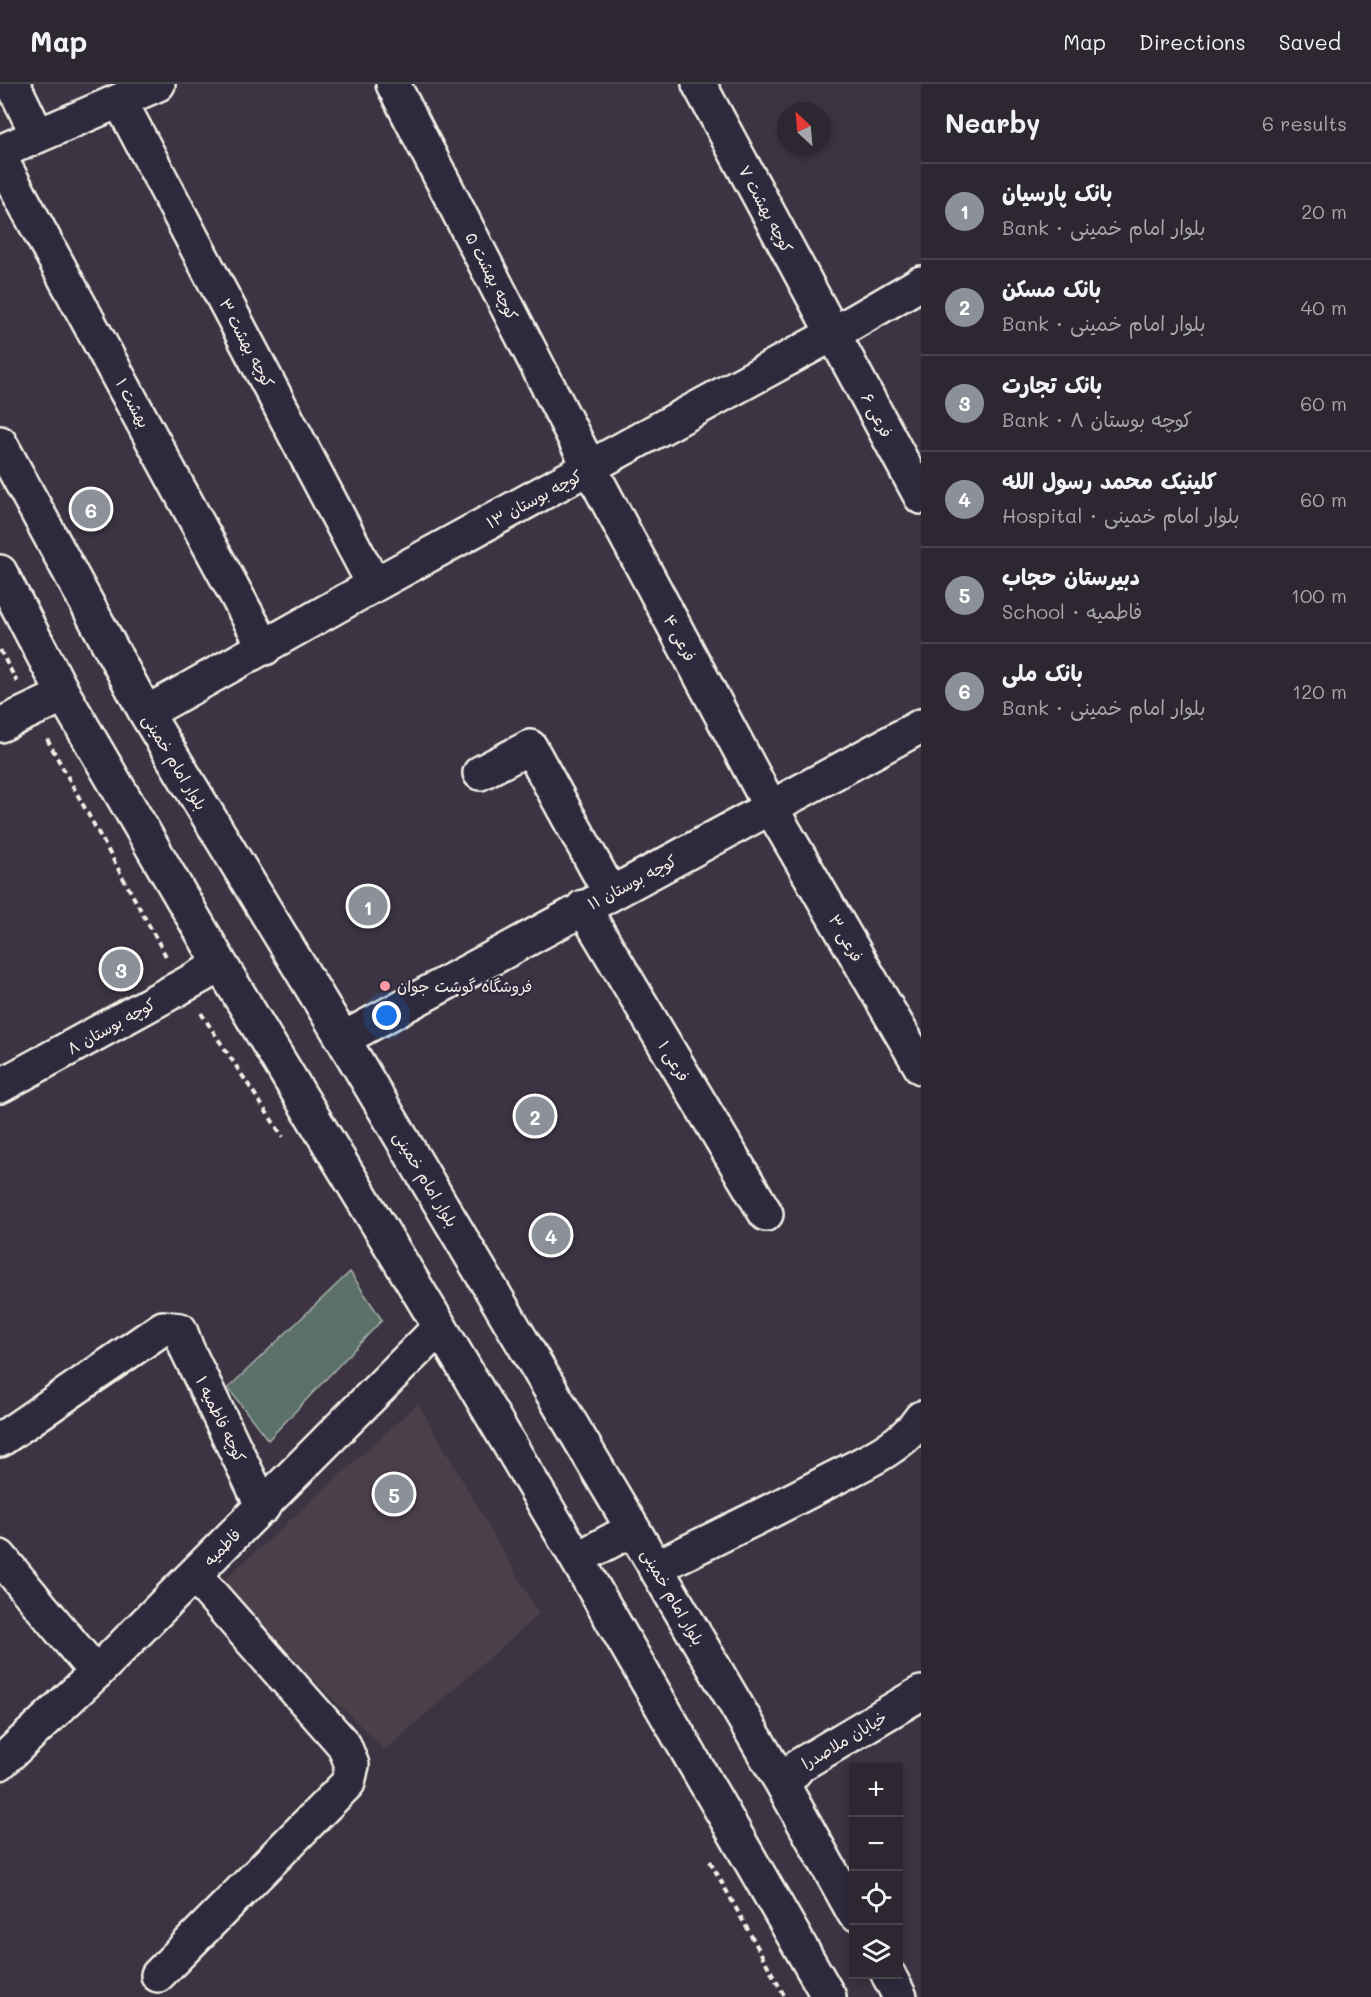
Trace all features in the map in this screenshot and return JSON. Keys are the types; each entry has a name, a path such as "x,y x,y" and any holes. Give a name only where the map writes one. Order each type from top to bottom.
{"street":[{"path":"13,84 38,136"},
{"path":"0,152 159,84"},
{"name":"کوچه بهشت ۵","path":"393,84 590,468"},
{"name":"کوچه بهشت ۷","path":"699,84 833,334"},
{"name":"کوچه بهشت ۳","path":"120,101 374,585"},
{"name":"بهشت ۱","path":"0,158 265,648"},
{"name":"کوچه بوستان ۱۳","path":"146,713 374,585 833,334 921,283"},
{"name":"فرعی ۶","path":"833,334 921,497"},
{"name":"بلوار امام خمینی","path":"0,443 14,497 343,1039 783,1785 849,1904"},
{"name":"فرعی ۴","path":"590,468 771,808"},
{"path":"0,572 64,695 221,965 577,1559 829,1997"},
{"path":"0,725 64,695"},
{"name":"کوچه بوستان ۱۱","path":"343,1039 921,726"},
{"name":"فرعی ۱","path":"480,773 530,747 597,900 765,1214"},
{"name":"فرعی ۳","path":"771,808 921,1067"},
{"name":"کوچه بوستان ۸","path":"0,1086 221,965"},
{"name":"فاطمیه","path":"0,1763 96,1673 440,1327"},
{"name":"کوچه فاطمیه ۱","path":"0,1440 163,1328 180,1330 263,1507"},
{"path":"655,1568 886,1451 921,1418"},
{"path":"577,1559 633,1529"},
{"path":"0,1557 96,1673"},
{"path":"158,1976 348,1783 352,1765 344,1745 194,1575"},
{"name":"خیابان ملاصدرا","path":"839,1755 921,1694"},
{"name":"خیابان ملاصدرا","path":"783,1785 800,1765 839,1755 921,1718"},
{"path":"891,1979 900,1997"}],"shaded area":[{"path":"418,1403 539,1614 385,1750 218,1586"}],"green space":[{"path":"350,1272 382,1320 268,1440 228,1388"}],"place":[{"name":"بانک ملی","path":"91,509"},
{"name":"بانک پارسیان","path":"368,906"},
{"name":"بانک تجارت","path":"121,969"},
{"name":"فروشگاه گوشت جوان","path":"385,986"},
{"name":"بانک مسکن","path":"535,1116"},
{"name":"کلینیک محمد رسول الله","path":"551,1235"},
{"name":"دبیرستان حجاب","path":"394,1494"}]}
